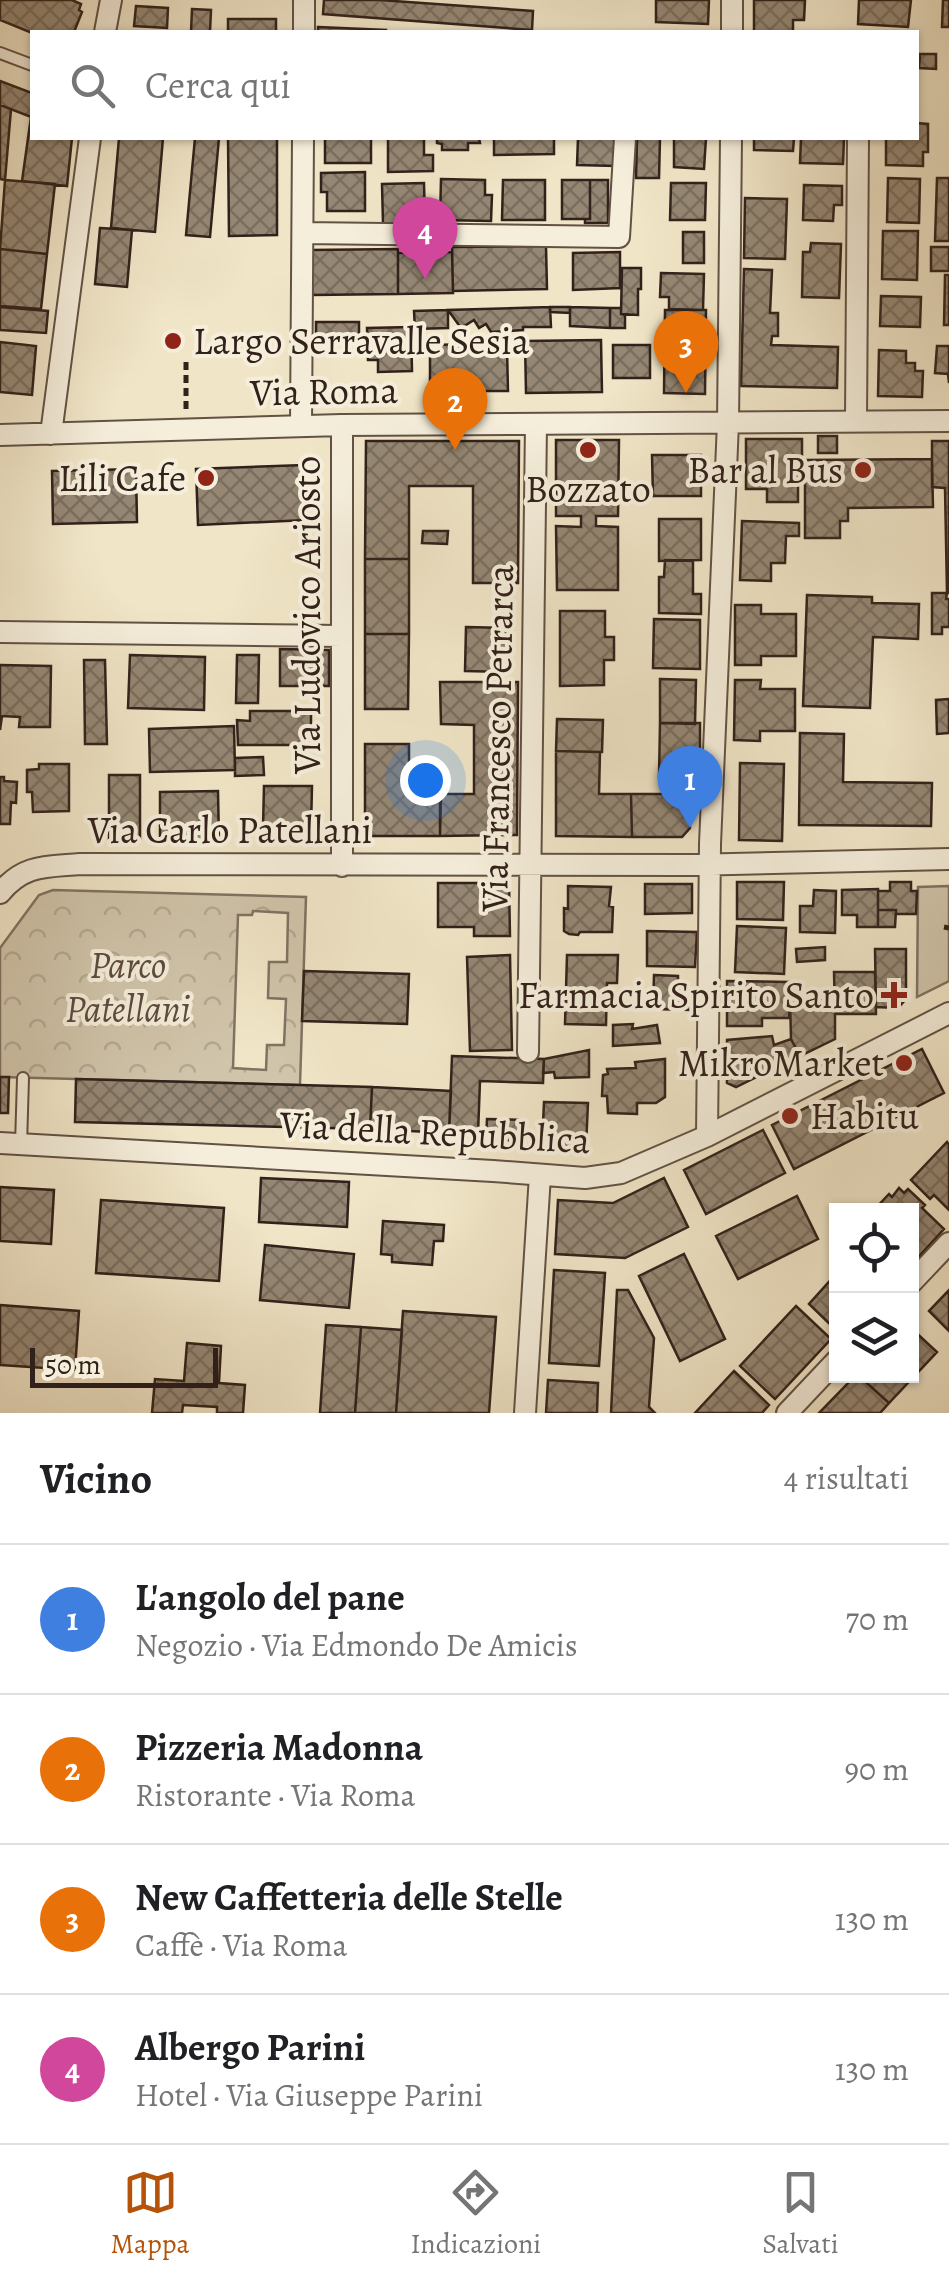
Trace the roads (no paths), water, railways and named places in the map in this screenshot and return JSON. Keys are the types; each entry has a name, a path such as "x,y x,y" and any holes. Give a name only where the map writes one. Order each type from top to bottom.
{"street":[{"path":"105,30 111,0"},
{"path":"304,0 304,30"},
{"path":"732,0 732,30"},
{"path":"51,434 90,140"},
{"path":"301,426 303,140"},
{"path":"303,233 619,237 625,140"},
{"path":"707,1136 710,864 728,423 731,140"},
{"path":"856,420 858,140"},
{"name":"Via Roma","path":"0,435 342,425 949,421"},
{"name":"Via Francesco Petrarca","path":"528,1052 536,424"},
{"name":"Via Ludovico Ariosto","path":"342,425 342,866"},
{"path":"0,632 342,636"},
{"name":"Via Carlo Patellani","path":"0,893 11,880 37,867 80,864 531,866 949,859"},
{"name":"Via della Repubblica","path":"10,1144 585,1178 621,1174 707,1136 949,1013"},
{"path":"524,1413 540,1175"},
{"path":"919,1274 949,1242"},
{"path":"786,1413 829,1368"}],"lane":[{"path":"0,53 30,64"},
{"path":"10,1144 23,1078"}],"place":[{"name":"Albergo Parini","path":"425,279"},
{"name":"Largo Serravalle Sesia","path":"173,341"},
{"name":"New Caffetteria delle Stelle","path":"686,393"},
{"name":"Pizzeria Madonna","path":"455,450"},
{"name":"Bozzato","path":"588,450"},
{"name":"Bar al Bus","path":"863,470"},
{"name":"Lili Cafe","path":"206,478"},
{"name":"L'angolo del pane","path":"690,828"},
{"name":"Farmacia Spirito Santo","path":"894,995"},
{"name":"MikroMarket","path":"904,1063"},
{"name":"Habitu","path":"790,1116"}],"park label":[{"name":"Parco Patellani","path":"128,987"}]}
